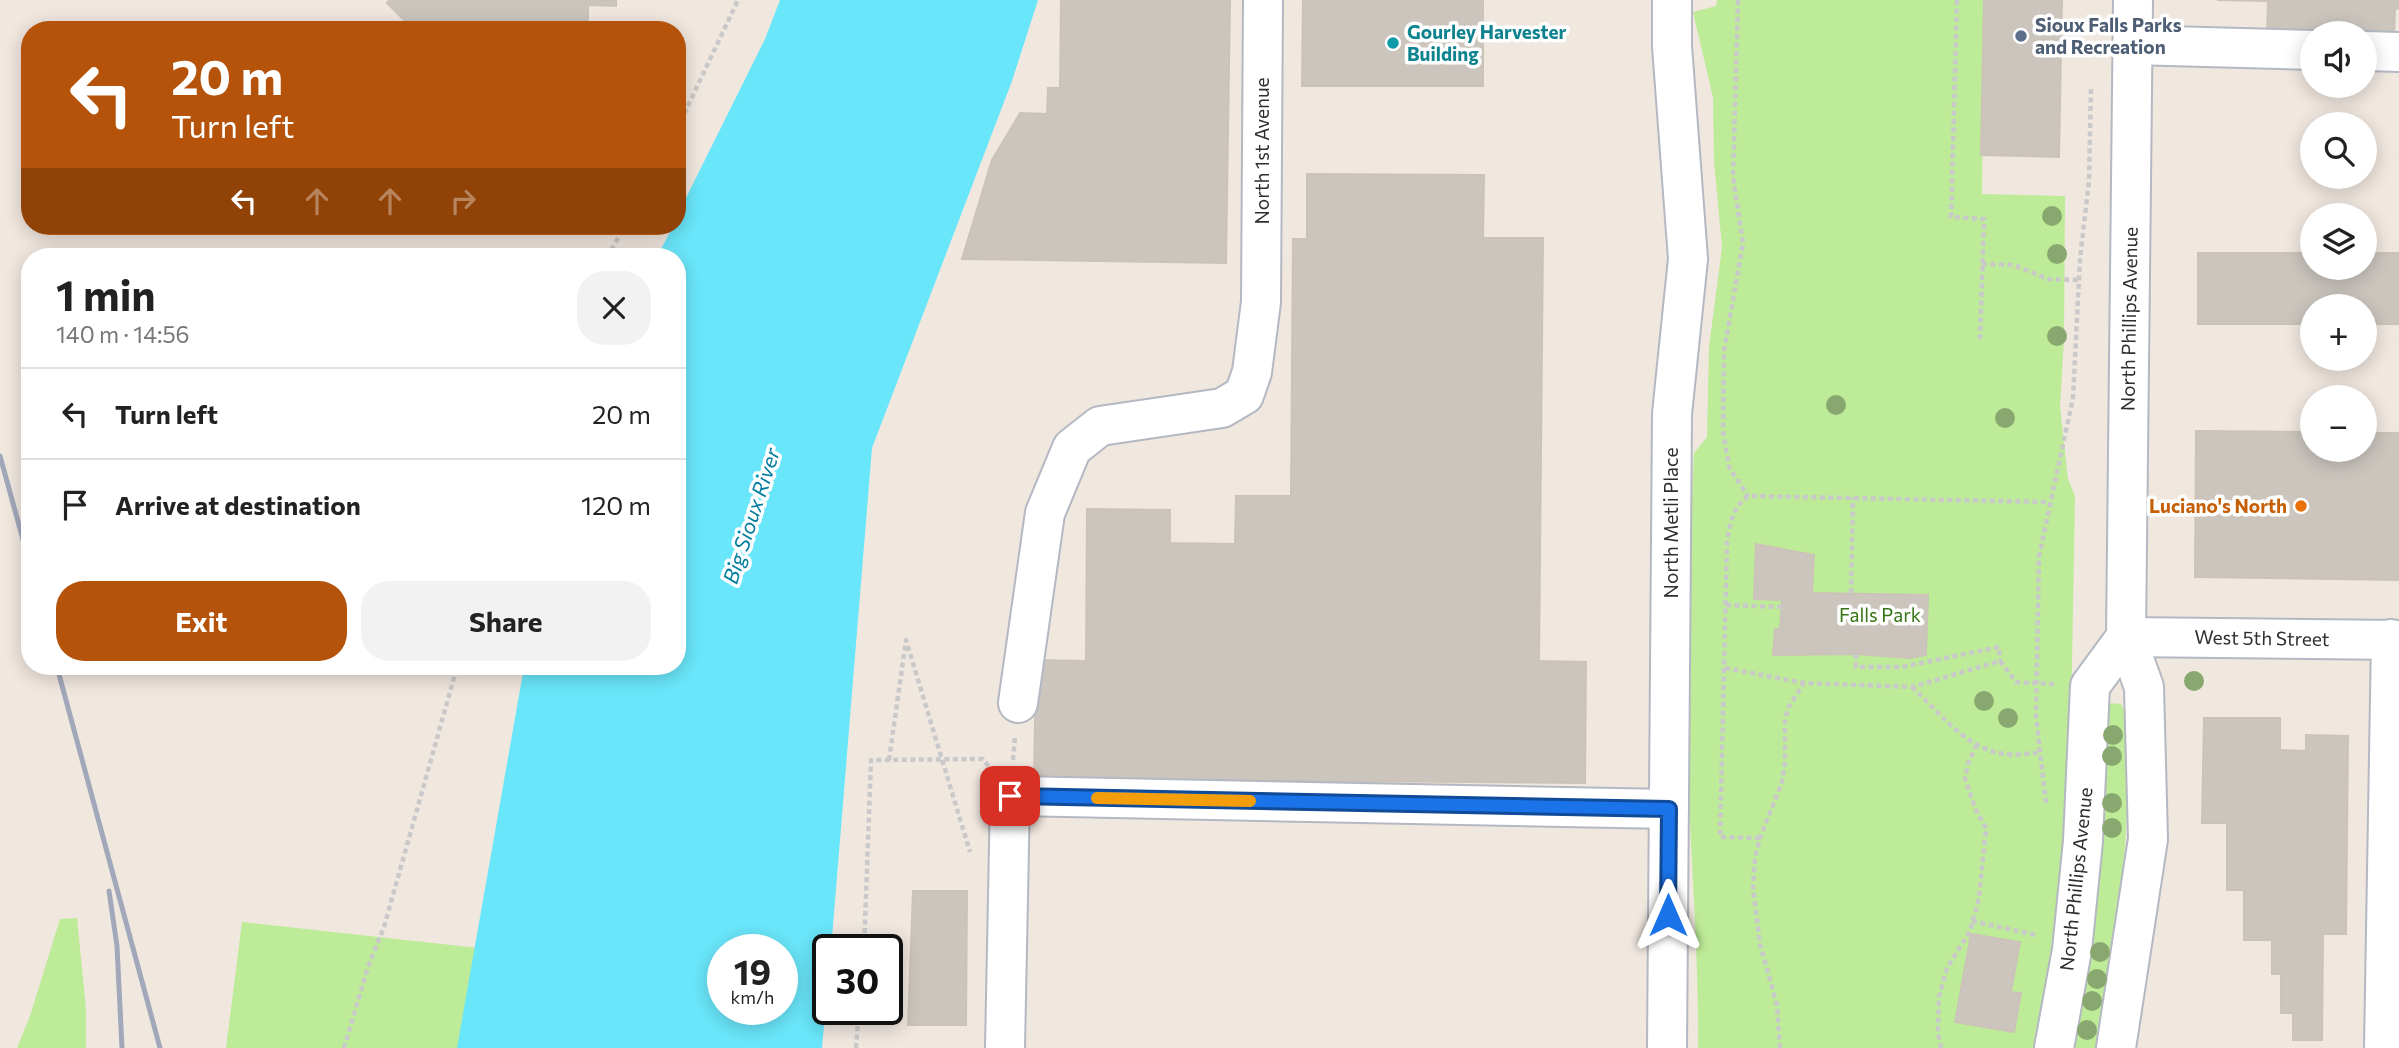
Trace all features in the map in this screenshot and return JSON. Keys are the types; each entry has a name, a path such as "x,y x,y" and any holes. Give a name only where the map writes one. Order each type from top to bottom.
{"street":[{"name":"North 1st Avenue","path":"1018,703 1045,513 1072,448 1100,426 1222,408 1244,395 1252,372 1261,302 1263,0"},
{"name":"North Metli Place","path":"1667,1048 1672,414 1688,259 1672,46 1672,0"},
{"name":"North Phillips Avenue","path":"2116,1048 2148,839 2144,687 2126,637 2133,0"},
{"path":"2132,46 2300,50"},
{"path":"2377,51 2399,52"},
{"name":"North Phillips Avenue","path":"2054,1048 2071,950 2083,841 2090,686 2126,637"},
{"name":"West 5th Street","path":"2126,637 2395,639"},
{"path":"2384,1048 2395,639"},
{"path":"1005,1048 1010,796 1669,809"}],"path":[{"path":"686,111 738,0"},
{"path":"1738,0 1733,177 1743,243 1724,351 1723,431 1729,467 1748,496"},
{"path":"1957,0 1951,217 1984,219 1980,341"},
{"path":"2047,808 2038,753 2036,684 2039,556 2073,398 2079,280 2089,181 2092,75"},
{"path":"1982,264 2014,265 2048,279 2079,280"},
{"path":"1760,838 1720,837 1727,542 1731,519 1738,504 1748,496 2049,502"},
{"path":"1851,593 1853,498"},
{"path":"1726,605 1782,607"},
{"path":"889,760 906,640 973,863"},
{"path":"1856,654 1856,667 1902,667 1999,648 2000,661 2016,682 2036,684"},
{"path":"1725,668 1804,683 1912,687 2000,661"},
{"path":"344,1048 368,967 384,927 455,675"},
{"path":"1780,1048 1777,1004 1760,944 1755,912 1755,868 1760,838 1782,782 1784,720 1788,708 1804,683"},
{"path":"1912,687 1962,736 1976,746 2005,754 2038,753"},
{"path":"1010,796 1018,703"},
{"path":"1941,1048 1938,1033 1940,997 1947,968 1969,931 1979,898 1986,828 1975,808 1965,779 1976,746"},
{"path":"865,934 872,760 983,759 1010,796"},
{"path":"1972,921 2039,935"},
{"path":"856,1048 858,1025"}],"green space":[{"name":"Falls Park","path":"1717,0 1984,0 1982,194 2065,196 2064,339 2060,407 2068,479 2075,496 2069,832 2039,1048 1698,1048 1688,761 1690,569 1694,453 1707,437 1709,347 1722,247 1714,162 1713,98 1693,12 1716,6"},
{"path":"2108,703 2121,704 2128,717 2127,816 2122,885 2098,1048 2073,1048"},
{"path":"77,918 86,1009 86,1048 17,1048 30,1016 60,919"},
{"path":"242,922 707,973 707,1025 730,1025 741,1048 226,1048"}],"water":[{"name":"Big Sioux River","path":"780,0 1038,0 1012,81 872,448 832,934 812,934 812,1025 824,1025 822,1048 457,1048 523,675 686,675 686,248 662,248 668,235 686,235 686,198 765,39"}],"building":[{"path":"390,0 616,0 616,6 588,5 588,21 405,21 387,3"},
{"path":"1061,0 1230,0 1226,263 962,259 992,160 1020,113 1047,114 1048,88 1060,88"},
{"name":"Gourley Harvester Building","path":"1303,0 1483,0 1483,86 1302,86"},
{"path":"1984,0 2062,0 2059,157 1981,155"},
{"path":"2217,0 2399,0 2399,9 2395,8 2394,39 2377,36 2377,21 2300,21 2300,34 2267,36 2268,1"},
{"path":"1307,174 1484,175 1483,238 1543,238 1539,661 1586,662 1585,783 1034,778 1036,660 1086,661 1087,509 1170,510 1170,543 1235,544 1236,496 1291,496 1293,239 1307,239"},
{"path":"2198,253 2300,253 2300,280 2377,280 2377,253 2399,253 2399,324 2377,324 2377,294 2300,294 2300,324 2198,324"},
{"path":"2196,431 2300,432 2300,462 2377,462 2377,433 2399,433 2399,580 2195,577"},
{"path":"1756,544 1814,555 1812,593 1928,595 1926,655 1910,658 1856,654 1773,655 1775,629 1780,629 1782,600 1754,599"},
{"path":"2204,718 2280,718 2280,750 2306,751 2306,735 2348,736 2346,934 2323,934 2322,1040 2293,1040 2293,1013 2281,1013 2281,974 2272,974 2272,940 2244,940 2244,890 2227,890 2227,823 2202,823"},
{"path":"913,891 967,891 966,1025 908,1025"},
{"path":"1971,934 2020,942 2011,992 2021,993 2014,1032 1955,1022"}],"railway":[{"path":"0,456 21,532"},
{"path":"59,675 160,1048"},
{"path":"109,891 117,946 122,1048"}],"slow traffic":[{"path":"1097,798 1250,801"}],"place":[{"name":"Sioux Falls Parks and Recreation","path":"2021,36"},
{"name":"Gourley Harvester Building","path":"1393,43"},
{"name":"Luciano's North","path":"2301,506"}],"route":[{"path":"1010,796 1669,809 1668,915"}]}
